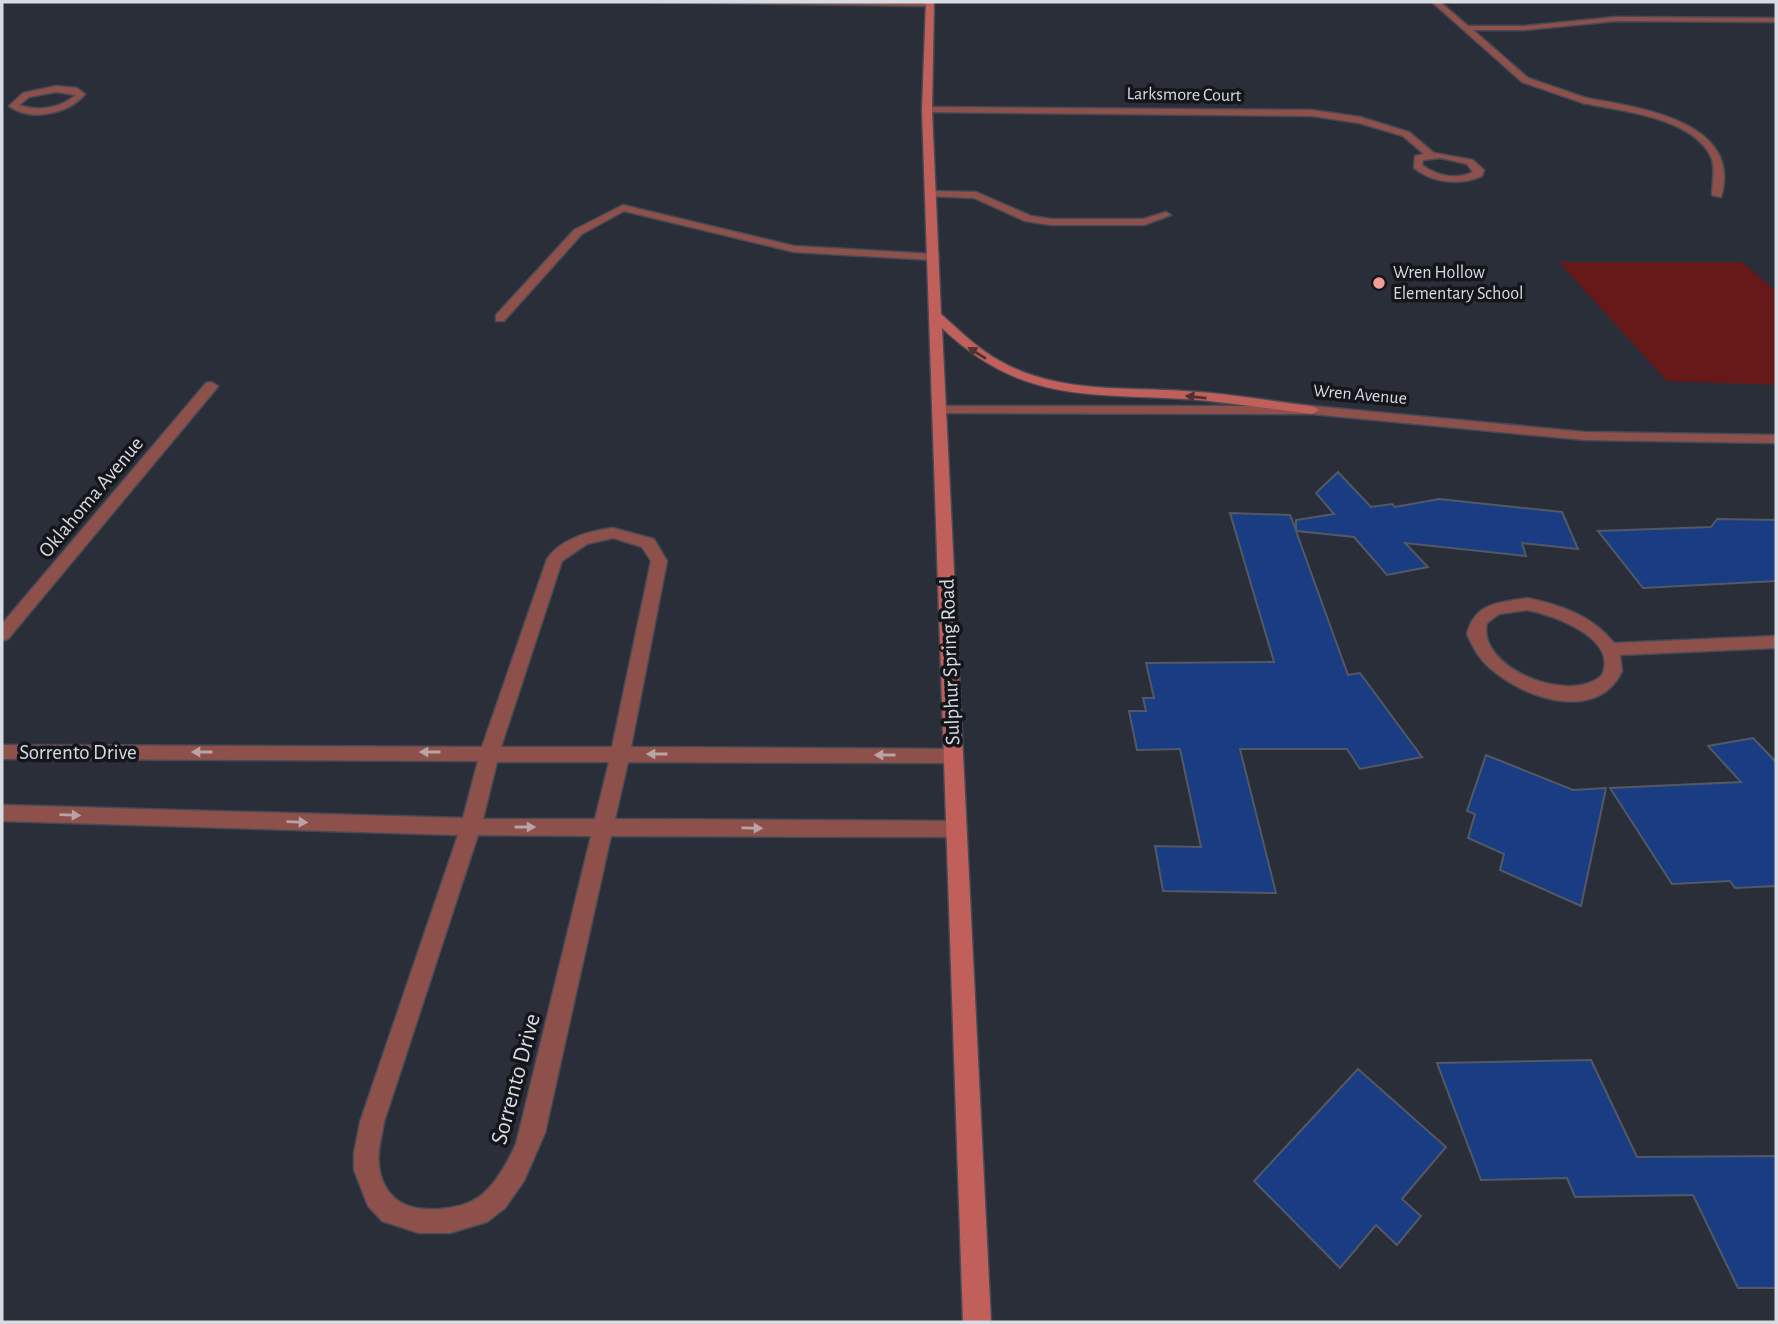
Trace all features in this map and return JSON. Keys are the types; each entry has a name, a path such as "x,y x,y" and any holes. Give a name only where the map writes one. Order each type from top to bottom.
{"main road":[{"name":"Sulphur Spring Road","path":"929,3 927,110 977,1322"},
{"path":"936,314 965,345 1018,376 1046,386 1083,393 1186,395 1312,410"}],"street":[{"path":"656,2 929,3"},
{"path":"1436,2 1525,80 1586,101 1656,115 1710,146 1717,160 1717,195"},
{"path":"1465,28 1524,28 1616,19 1776,20"},
{"path":"2,98 20,98 56,89 74,90 81,94 67,104 34,111 13,106 20,98"},
{"name":"Larksmore Court","path":"927,110 1312,113 1360,120 1406,134 1431,155 1451,156 1471,162 1479,170 1478,174 1456,179 1427,173 1416,162 1431,155"},
{"path":"931,194 976,195 1029,219 1051,222 1144,222 1166,215"},
{"path":"500,317 578,232 623,208 794,249 933,257"},
{"name":"Oklahoma Avenue","path":"2,635 211,386"},
{"name":"Wren Avenue","path":"940,410 1312,410 1585,436 1776,439"},
{"name":"Sorrento Drive","path":"613,533 648,542 659,561 620,754 533,1133 521,1163 487,1208 435,1223 405,1217 383,1205 366,1167 372,1122 471,827 490,752 555,559 570,544 593,535 613,533"},
{"path":"1609,649 1614,673 1606,686 1594,692 1574,696 1552,694 1510,677 1485,656 1476,630 1480,617 1488,610 1505,605 1527,604 1551,609 1580,622 1609,649 1776,642"},
{"name":"Sorrento Drive","path":"2,752 953,756"},
{"path":"2,813 471,827 956,830"}],"shaded area":[{"path":"1559,262 1742,262 1776,291 1776,385 1667,381"}],"building":[{"path":"1338,472 1371,507 1392,504 1395,507 1439,499 1562,512 1578,549 1522,543 1526,556 1405,543 1428,567 1387,575 1354,537 1296,531 1348,675 1360,673 1422,757 1360,769 1347,749 1240,749 1276,893 1163,891 1155,846 1201,847 1180,749 1137,750 1129,711 1146,711 1143,698 1154,698 1146,663 1274,662 1230,513 1290,515 1296,530 1296,520 1334,514 1316,493"},
{"path":"1717,519 1776,520 1776,581 1643,588 1598,531 1711,527"},
{"path":"1753,738 1776,762 1776,886 1735,888 1730,881 1672,884 1610,788 1741,782 1708,746"},
{"path":"1486,755 1573,790 1606,788 1581,906 1500,870 1504,854 1468,838 1475,814 1467,811"},
{"path":"1591,1060 1637,1157 1776,1156 1776,1288 1738,1288 1693,1195 1575,1197 1567,1178 1481,1180 1437,1063"},
{"path":"1358,1069 1446,1147 1402,1199 1421,1216 1397,1245 1376,1225 1340,1268 1254,1181"}],"place":[{"name":"Wren Hollow Elementary School","path":"1379,283"}]}
